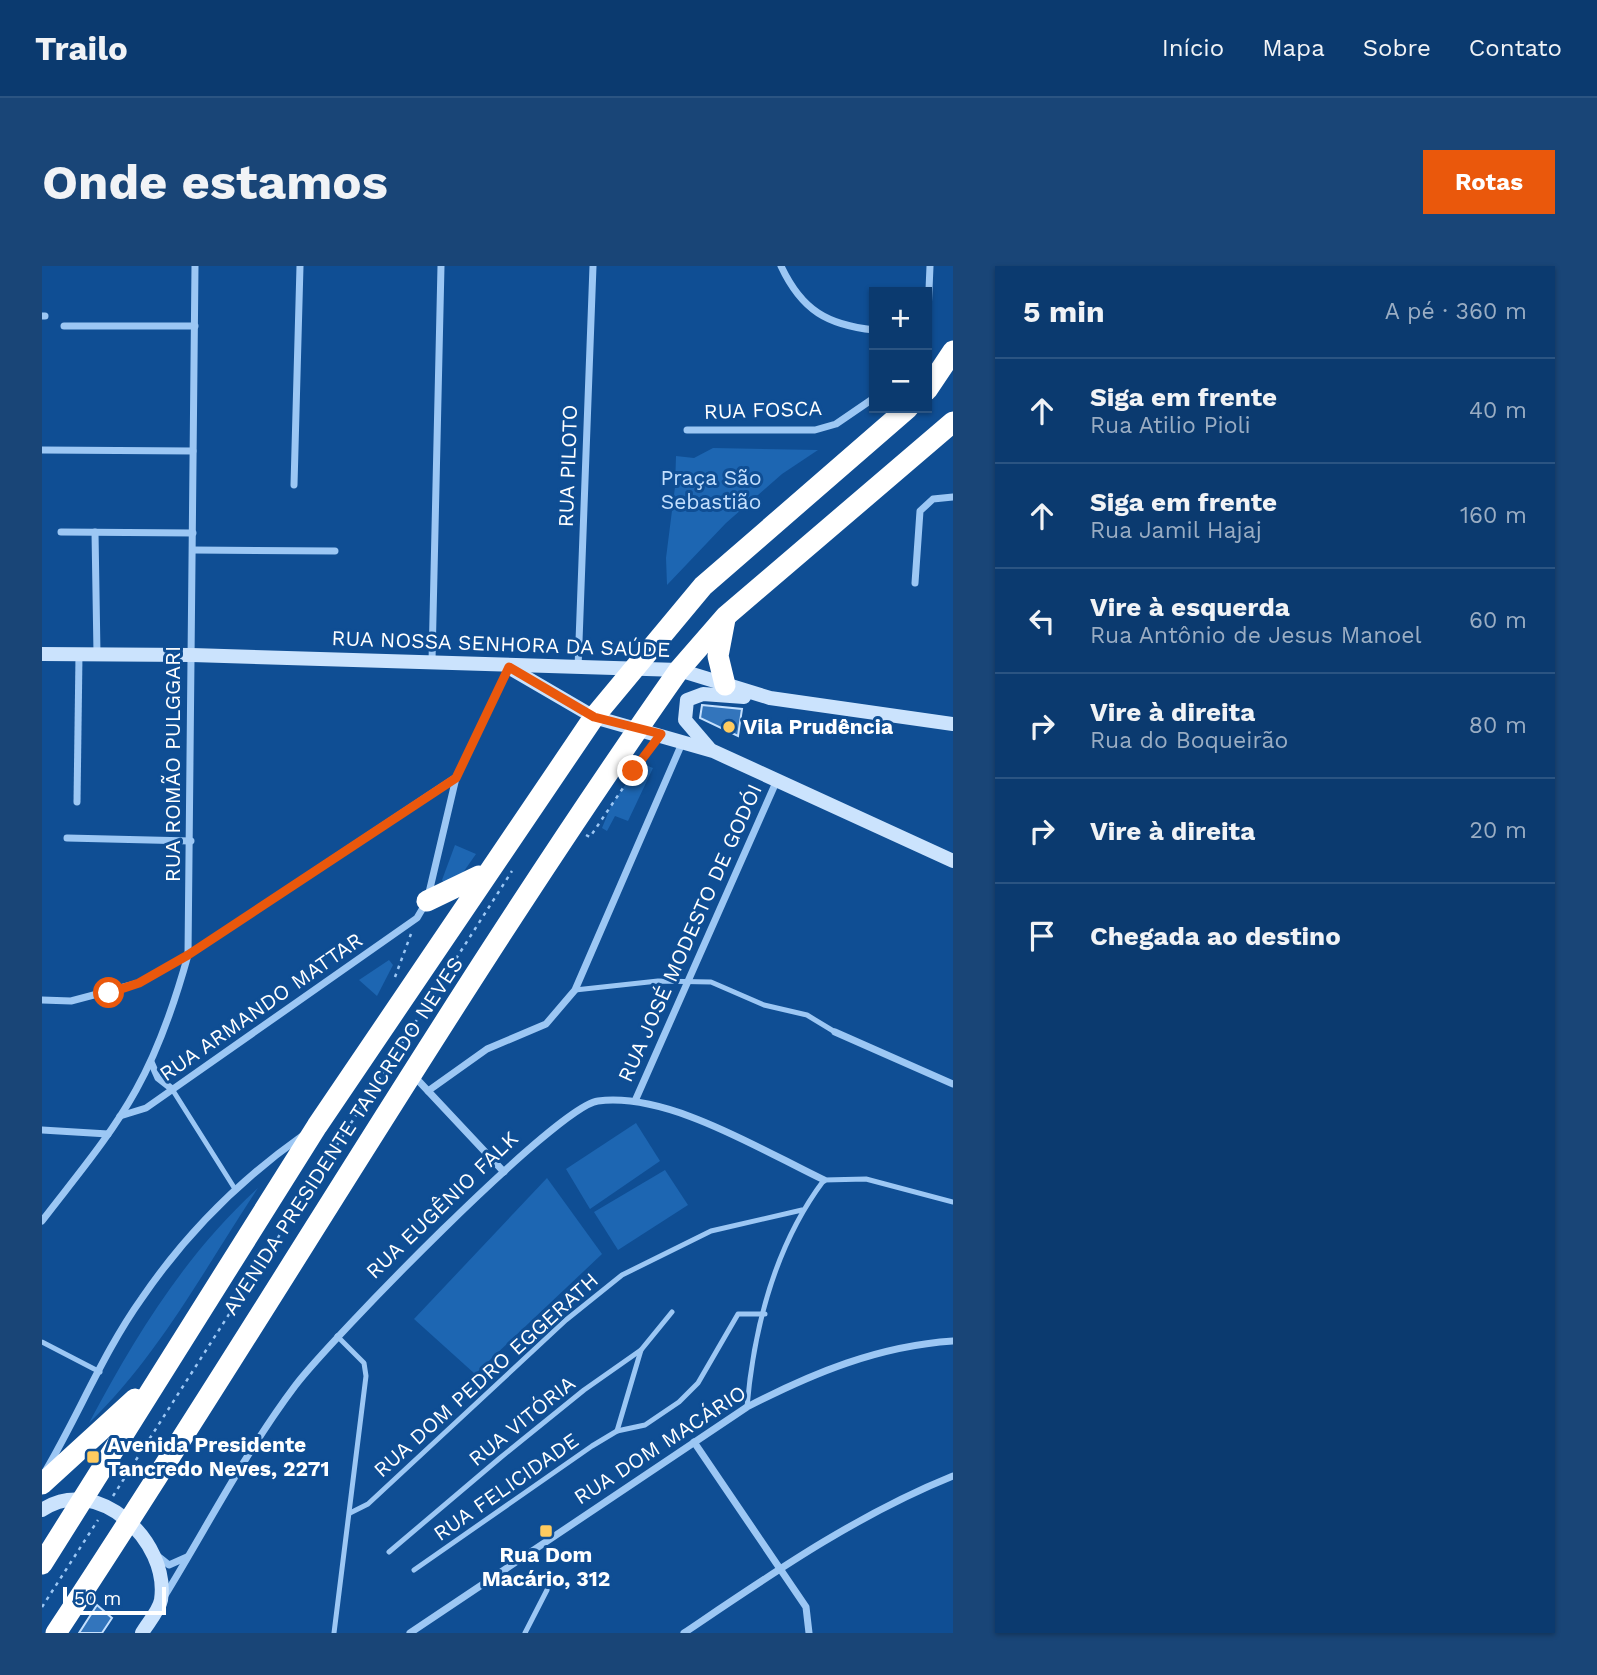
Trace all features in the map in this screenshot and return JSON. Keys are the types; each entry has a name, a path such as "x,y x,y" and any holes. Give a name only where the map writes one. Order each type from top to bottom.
{"highway":[{"path":"932,383 953,351"},
{"path":"932,387 953,372"},
{"name":"AVENIDA PRESIDENTE TANCREDO NEVES","path":"42,1564 317,1126 487,871 594,717 723,565 902,413"},
{"path":"930,441 953,422"},
{"path":"930,441 953,429"},
{"name":"AVENIDA PRESIDENTE TANCREDO NEVES","path":"56,1633 131,1520 411,1073 637,729 679,670 726,616 930,441"},
{"path":"725,685 718,656 726,616"},
{"path":"422,910 487,871"},
{"path":"42,1484 155,1381"}],"main road":[{"name":"RUA NOSSA SENHORA DA SAÚDE","path":"42,654 432,661 509,667 679,670 770,698 953,724"},
{"path":"509,667 594,717 683,740 713,751 953,861"},
{"path":"713,751 685,720 687,700 703,694 770,698"},
{"path":"42,1510 63,1500 84,1498 131,1520 151,1549 160,1582 161,1603"},
{"name":"RUA EUGÊNIO FALK","path":"142,1633 161,1603"}],"street":[{"name":"RUA ROMÃO PULGGARI","path":"42,1221 108,1134 151,1062 171,1015 188,955 195,266"},
{"path":"295,485 300,266"},
{"path":"432,661 441,266"},
{"name":"RUA PILOTO","path":"578,668 593,266"},
{"path":"781,266 804,301 823,317 841,326 869,329"},
{"path":"929,287 930,266"},
{"path":"64,326 195,326"},
{"name":"RUA FOSCA","path":"687,430 815,430 836,424 869,401"},
{"path":"42,450 194,451"},
{"path":"915,583 920,511 933,499 953,497"},
{"path":"61,532 193,533"},
{"path":"95,532 97,654"},
{"path":"193,550 335,551"},
{"path":"77,802 79,654"},
{"path":"422,910 456,778 509,667"},
{"path":"428,1091 487,1049 546,1024 575,990 683,740"},
{"path":"42,1000 71,1001 139,983 188,955 456,778"},
{"name":"RUA JOSÉ MODESTO DE GODÓI","path":"635,1101 778,779"},
{"path":"67,838 191,841"},
{"name":"RUA ARMANDO MATTAR","path":"120,1116 146,1108 422,910"},
{"path":"835,1032 953,1084"},
{"path":"151,1062 158,1078 172,1089"},
{"path":"411,1073 504,1172"},
{"name":"RUA EUGÊNIO FALK","path":"161,1603 282,1404 337,1336 504,1172 578,1108 601,1101 635,1101 683,1114 824,1180"},
{"path":"42,1476 141,1298 235,1189 261,1165 317,1126"},
{"path":"42,1129 108,1134"},
{"name":"RUA DOM MACÁRIO","path":"410,1633 747,1407 792,1384 869,1353 953,1341"},
{"path":"694,1442 806,1607 809,1633"},
{"path":"684,1633 839,1531 913,1492 953,1476"},
{"path":"151,1549 169,1564 179,1563 191,1554"}],"lane":[{"path":"575,990 689,980 711,982 764,1004 807,1015 835,1032"},
{"path":"172,1089 235,1189"},
{"path":"747,1407 765,1314 780,1258 802,1210 824,1180 866,1179 953,1202"},
{"name":"RUA DOM PEDRO EGGERATH","path":"350,1513 368,1504 566,1320 622,1275 711,1231 802,1210"},
{"name":"RUA VITÓRIA","path":"389,1552 531,1433 641,1350 672,1312"},
{"name":"RUA FELICIDADE","path":"414,1570 617,1431 645,1425 679,1402 698,1383 738,1314 765,1314"},
{"path":"334,1633 366,1376 363,1363 337,1336"},
{"path":"42,1342 100,1372"},
{"path":"617,1431 641,1350"},
{"path":"525,1633 547,1590"}],"path":[{"path":"590,837 661,734"},
{"path":"42,1607 519,860"}],"green space":[{"name":"Praça São Sebastião","path":"713,448 818,450 782,474 726,523 667,585 666,558 676,456 694,458"},
{"path":"640,763 653,768 628,821 615,816 607,831 602,828 611,806"},
{"path":"455,845 476,854 455,884 444,883 442,880"},
{"path":"389,960 393,965 377,996 359,980"},
{"path":"636,1123 660,1161 590,1209 566,1169"},
{"path":"665,1170 688,1205 618,1250 594,1212"},
{"path":"547,1178 602,1254 475,1374 414,1319"},
{"path":"258,1188 159,1341 114,1397 89,1423 163,1298 207,1241"}],"building":[{"name":"Vila Prudência","path":"702,705 742,709 738,736 700,718"},
{"path":"97,1605 112,1618 102,1633 79,1633"}],"place":[{"name":"Vila Prudência","path":"729,727"},
{"name":"Avenida Presidente Tancredo Neves, 2271","path":"93,1457"},
{"name":"Rua Dom Macário, 312","path":"546,1531"}],"route":[{"path":"109,993 139,983 188,955 456,778 509,667 594,717 661,734 633,771"}]}
